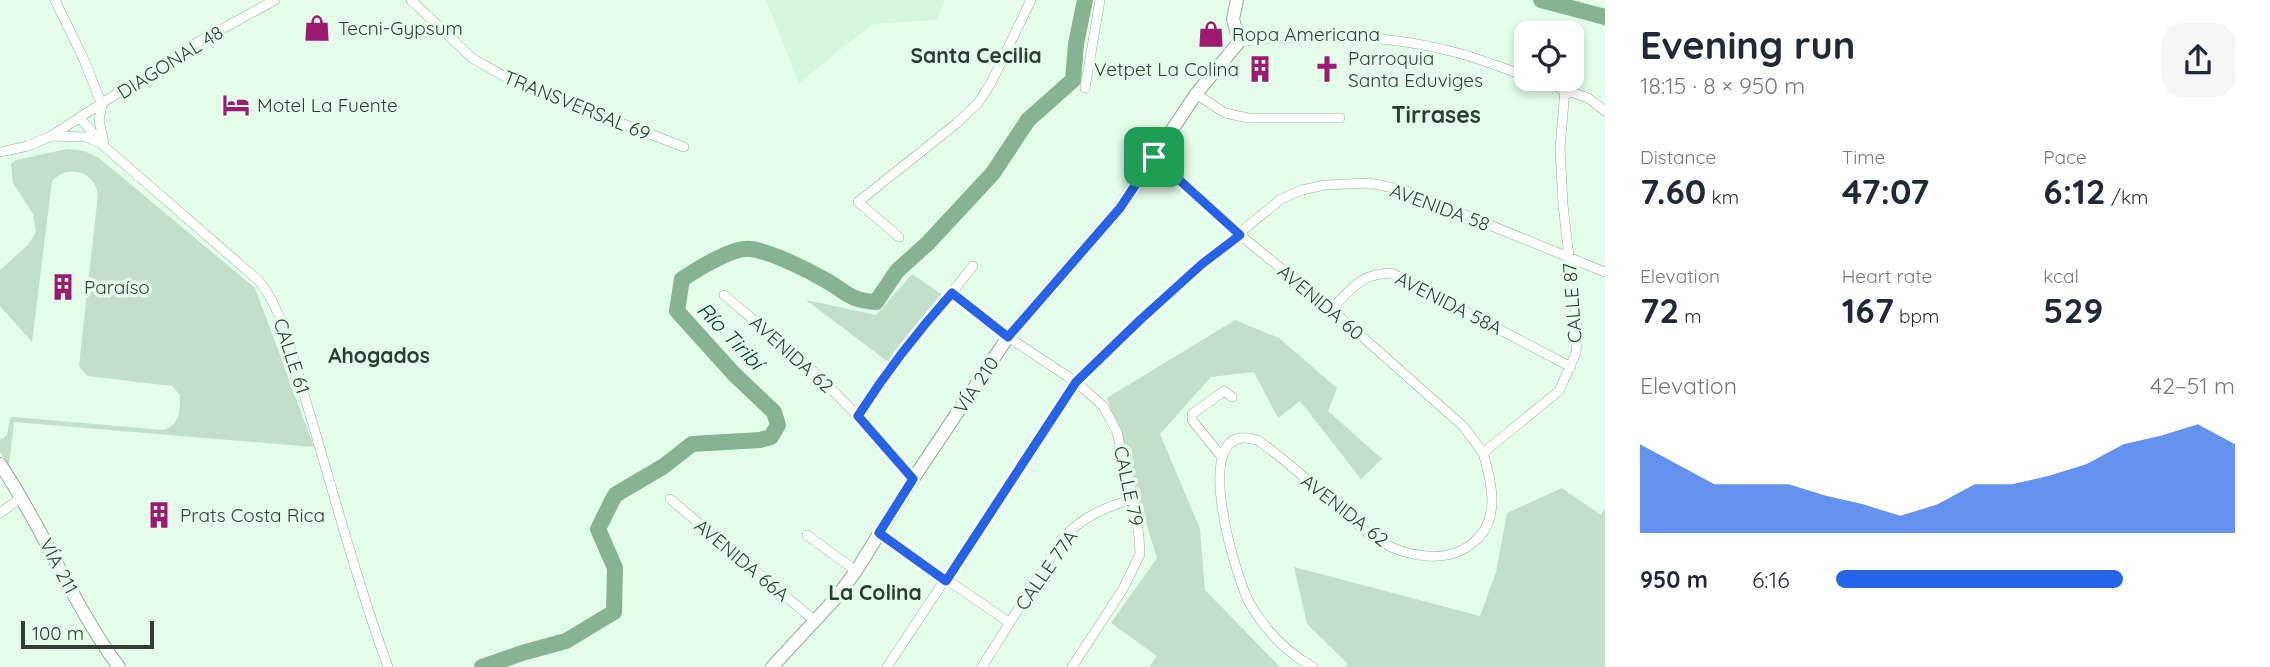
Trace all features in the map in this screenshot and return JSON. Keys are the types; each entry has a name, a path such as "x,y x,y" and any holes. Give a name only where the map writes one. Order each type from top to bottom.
{"main road":[{"path":"1235,1 1233,19 1239,42"},
{"name":"VÍA 210","path":"772,667 856,571 913,479 1008,337 1120,208 1196,94 1239,42"},
{"name":"VÍA 211","path":"0,464 22,497 87,619 119,667"}],"street":[{"path":"55,0 102,105 99,120 106,148"},
{"name":"DIAGONAL 48","path":"51,136 189,47 275,0"},
{"name":"TRANSVERSAL 69","path":"411,0 472,58 516,83 684,147"},
{"path":"899,237 858,202 956,124 978,103 991,83 1031,0"},
{"path":"1085,88 1100,0"},
{"path":"1239,42 1313,36 1397,42 1464,54 1514,72"},
{"name":"CALLE 87","path":"1483,453 1559,391 1571,367 1577,339 1560,148 1565,91"},
{"path":"1568,91 1588,98 1605,111"},
{"path":"1196,94 1225,113 1248,118 1340,118"},
{"name":"CALLE 61","path":"80,118 106,148 258,280 269,294 302,385 364,600 388,667"},
{"path":"0,152 28,146 51,136 86,136 106,148"},
{"name":"AVENIDA 60","path":"1154,157 1240,235 1331,309 1464,428 1483,453"},
{"name":"AVENIDA 58","path":"887,667 1076,382 1157,304 1281,199 1302,190 1325,185 1369,183 1404,190 1605,272"},
{"path":"858,416 909,343 973,266"},
{"name":"AVENIDA 58A","path":"1331,309 1364,278 1373,274 1392,273 1571,367"},
{"path":"952,293 1008,337"},
{"name":"AVENIDA 62","path":"724,295 807,365 858,416 913,479"},
{"name":"CALLE 79","path":"1008,337 1076,382 1103,406 1117,432 1133,499 1140,544 1138,562 1072,667"},
{"path":"1232,397 1224,391 1192,414 1192,421 1222,457 1219,486 1241,585 1250,604 1275,637 1313,667"},
{"name":"AVENIDA 62","path":"1222,457 1236,440 1250,438 1269,448 1376,540 1392,548 1424,556 1459,551 1480,537 1491,511 1493,492 1483,453"},
{"path":"0,513 22,497"},
{"name":"AVENIDA 66A","path":"670,499 815,621"},
{"name":"CALLE 77A","path":"982,667 1062,539 1072,529 1109,506 1133,499"},
{"path":"879,533 1010,623"},
{"path":"807,535 856,571"}],"shaded area":[{"path":"766,0 945,0 937,20 872,24 799,83"},
{"path":"67,149 84,151 99,158 255,288 314,447 14,422 9,465 0,452 0,440 7,435 10,418 13,417 163,430 173,425 179,412 180,395 172,386 87,376 79,366 98,194 96,186 86,175 79,172 65,173 52,181 32,342 0,306 0,270 28,245 36,232 33,214 13,183 11,164 16,160"},
{"path":"912,274 943,295 888,362 806,300 876,315"},
{"path":"1235,320 1279,338 1337,388 1328,411 1382,459 1361,479 1300,401 1278,418 1254,372 1211,377 1160,434 1200,529 1205,590 1280,667 1149,667 1157,656 1111,623 1157,558 1107,398"},
{"path":"1562,488 1601,515 1605,508 1605,667 1345,667 1348,664 1307,624 1294,567 1480,616 1496,572 1507,513"}],"waterway":[{"name":"Río Tiribí","path":"482,667 566,641 614,612 615,568 598,529 615,495 664,466 692,444 760,440 771,437 778,425 774,412 734,374 677,311 682,279 725,255 751,249 800,267 854,298 876,302 897,271 928,243 993,173 1028,120 1073,80 1076,44 1085,0"},
{"name":"Río Tiribí","path":"1541,0 1605,17"}],"place":[{"name":"Tecni-Gypsum","path":"317,28"},
{"name":"Ropa Americana","path":"1211,34"},
{"name":"Vetpet La Colina","path":"1260,69"},
{"name":"Parroquia Santa Eduviges","path":"1327,69"},
{"name":"Motel La Fuente","path":"236,105"},
{"name":"Paraíso","path":"63,287"},
{"name":"Prats Costa Rica","path":"159,515"}],"district":[{"name":"Santa Cecilia","path":"976,56"},
{"name":"Tirrases","path":"1436,115"},
{"name":"Ahogados","path":"379,356"},
{"name":"La Colina","path":"875,593"}],"route":[{"path":"1154,157 1240,235 1202,264 1076,382 946,581 879,533 913,479 858,416 909,343 952,293 1008,337 1120,208 1154,157"}]}
